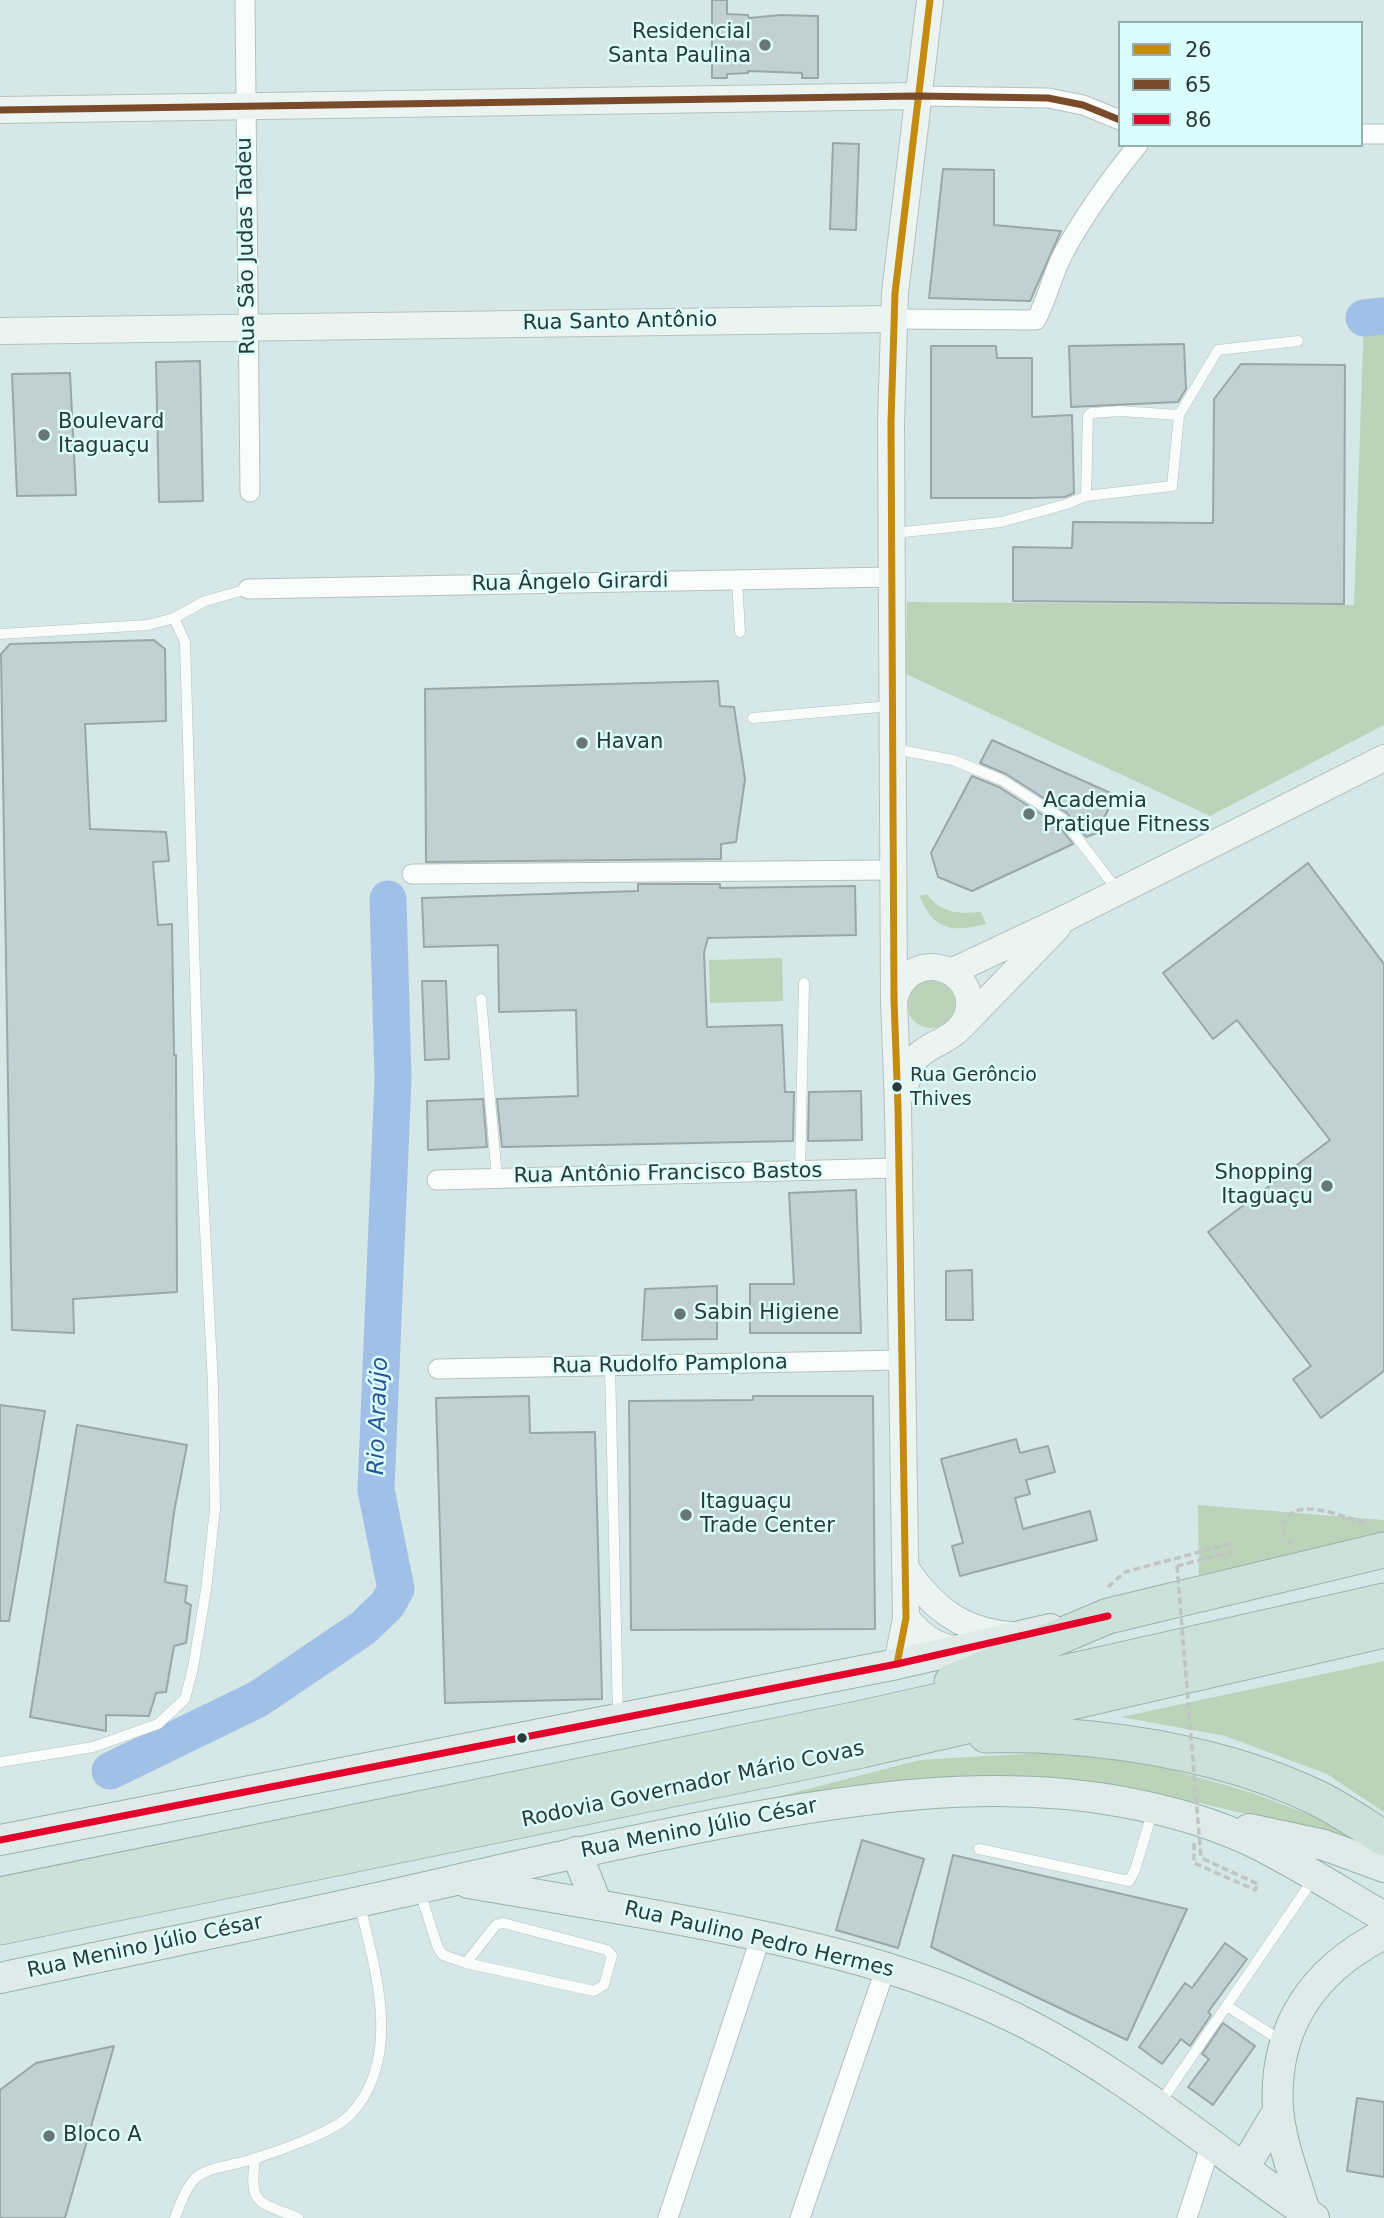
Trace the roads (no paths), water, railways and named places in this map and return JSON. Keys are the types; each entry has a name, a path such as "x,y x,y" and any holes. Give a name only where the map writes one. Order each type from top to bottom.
{"highway":[{"path":"858,1719 1107,1603 1373,1540"},
{"name":"Rodovia Governador Mário Covas","path":"0,1895 858,1719 1384,1601"},
{"name":"Rodovia Governador Mário Covas","path":"0,1927 926,1735 1384,1630"},
{"path":"926,1735 1056,1735 1147,1747 1215,1761 1264,1776 1315,1797 1384,1838"}],"main road":[{"path":"897,1664 906,1618 892,880 890,533 893,319 930,0"},
{"path":"0,110 918,96"},
{"name":"Rua Santo Antônio","path":"0,331 893,319"},
{"path":"892,880 904,939 913,956 939,969 961,980 967,991 967,1015 953,1033 934,1041 915,1037 900,1024 894,1007 897,988 904,977 915,970 939,969 1068,917 1384,758"},
{"path":"898,1107 915,1059 953,1033 1068,917"},
{"path":"905,1567 919,1588 936,1605 956,1619 989,1633 1021,1636"},
{"path":"0,1840 897,1664 1021,1636 1107,1603"},
{"path":"906,1618 930,1641 942,1647 960,1650"},
{"name":"Rua Menino Júlio César","path":"0,1978 359,1902 576,1852 829,1804 943,1792 1065,1794 1123,1802 1193,1820 1250,1841 1384,1917"},
{"path":"1193,1820 1324,1845 1384,1867"},
{"name":"Rua Paulino Pedro Hermes","path":"576,1852 597,1904"},
{"name":"Rua Paulino Pedro Hermes","path":"454,1881 597,1904 761,1936 886,1966 975,2000 1031,2026 1105,2070 1309,2215"},
{"path":"1309,2215 1288,2157 1278,2111 1278,2080 1284,2042 1304,2000 1324,1976 1348,1955 1384,1934"},
{"path":"1244,2168 1278,2111"}],"street":[{"name":"Rua São Judas Tadeu","path":"245,0 250,492"},
{"path":"918,96 1048,98 1083,105 1118,119"},
{"path":"1363,134 1384,134"},
{"name":"Rua Santo Antônio","path":"893,319 1036,320 1051,280 1079,226 1136,147"},
{"name":"Rua Ângelo Girardi","path":"248,589 891,577"},
{"path":"412,874 892,880"},
{"name":"Rua Antônio Francisco Bastos","path":"437,1180 898,1168"},
{"name":"Rua Rudolfo Pamplona","path":"438,1369 902,1360"},
{"path":"668,2218 761,1936"},
{"path":"800,2218 886,1966"},
{"path":"1187,2218 1211,2144"}],"lane":[{"path":"890,533 1001,522 1068,504 1086,496 1172,486 1179,415 1218,349 1298,341"},
{"path":"1086,496 1088,416 1091,413 1120,411 1179,415"},
{"path":"737,580 740,632"},
{"path":"0,634 148,625 174,618 205,601 248,589"},
{"path":"0,1762 93,1747 158,1724 185,1699 206,1590 215,1509 213,1385 199,1112 185,642 174,618"},
{"path":"753,718 892,706"},
{"path":"892,748 953,761 1002,780 1063,819 1118,892"},
{"path":"800,1171 804,983"},
{"path":"481,999 497,1178"},
{"path":"610,1366 619,1719"},
{"path":"979,1849 1129,1881 1135,1870 1153,1809"},
{"path":"1158,2106 1315,1877"},
{"path":"419,1888 438,1948 443,1955 466,1963 594,1991 604,1984 612,1956 607,1950 503,1923 496,1925 466,1963"},
{"path":"176,2218 184,2192 199,2173 255,2158 316,2135 349,2117 372,2083 380,2046 380,2005 359,1902"},
{"path":"1227,2006 1284,2042"},
{"path":"255,2158 251,2186 255,2196 264,2204 298,2218"}],"waterway":[{"name":"Rio Araújo","path":"1364,318 1384,316"},
{"name":"Rio Araújo","path":"110,1771 258,1699 363,1628 387,1605 396,1589 376,1490 393,1078 388,899"}],"place":[{"name":"Residencial Santa Paulina","path":"765,45"},
{"name":"Boulevard Itaguaçu","path":"44,435"},
{"name":"Havan","path":"582,743"},
{"name":"Academia Pratique Fitness","path":"1029,814"},
{"name":"Rua Gerôncio Thives","path":"897,1087"},
{"name":"Shopping Itaguaçu","path":"1327,1186"},
{"name":"Sabin Higiene","path":"680,1314"},
{"name":"Itaguaçu Trade Center","path":"686,1515"},
{"name":"Bloco A","path":"49,2136"}]}
